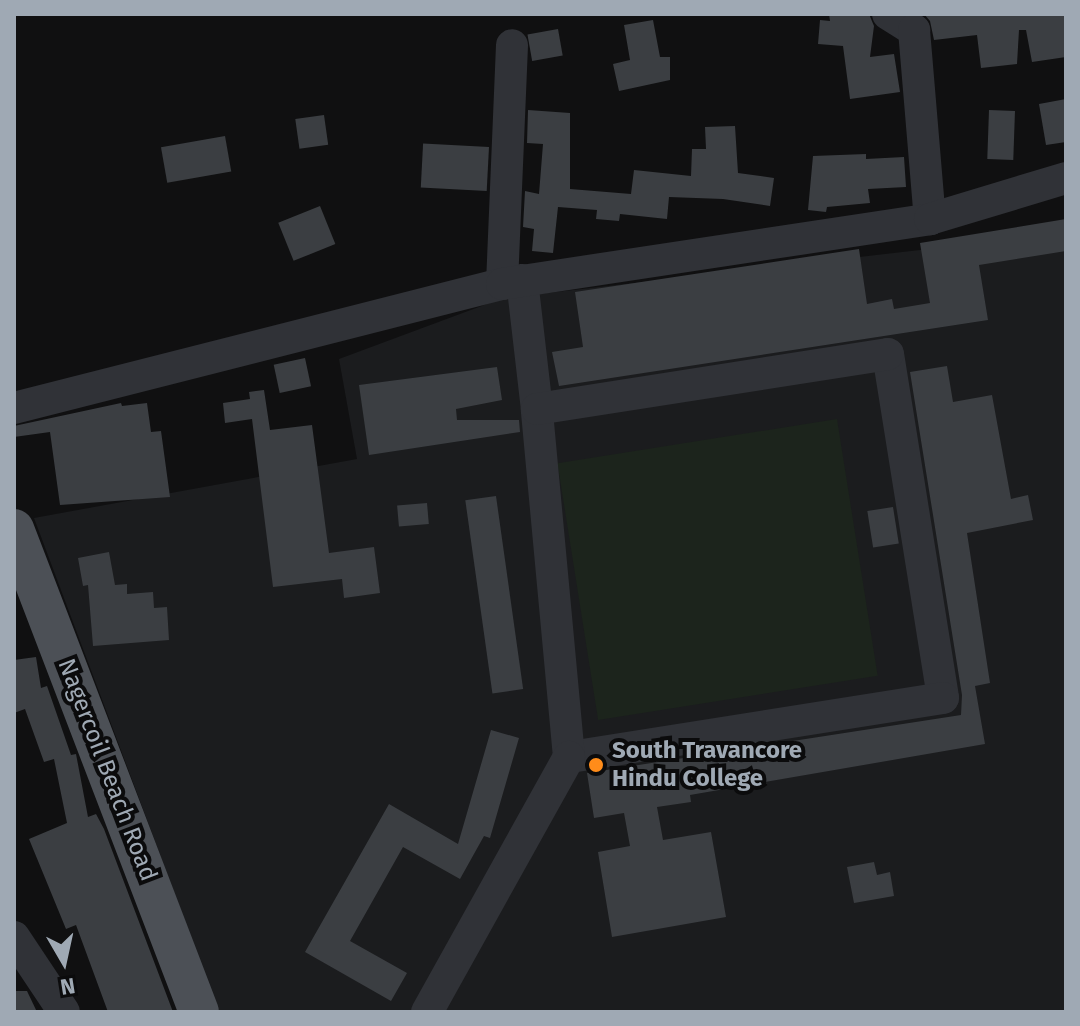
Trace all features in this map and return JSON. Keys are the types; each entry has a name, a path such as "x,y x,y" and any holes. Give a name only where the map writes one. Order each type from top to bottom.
{"main road":[{"name":"Nagercoil Beach Road","path":"14,529 199,1012"}],"street":[{"path":"888,14 914,30 930,219"},
{"path":"427,1012 569,757 537,409 512,282 512,45"},
{"path":"14,408 512,282 930,219 1066,178"},
{"path":"537,409 888,354 943,698 569,757"},
{"path":"14,937 64,1012"}],"shaded area":[{"name":"South Travancore Hindu College","path":"1066,223 1066,1012 219,1012 34,518 357,459 339,359 503,298 946,247"},
{"path":"837,419 878,676 598,720 557,463"}],"building":[{"path":"829,14 869,14 874,26 870,57 894,54 900,92 850,99 843,46 818,44 820,20 830,21"},
{"path":"924,14 1066,14 1066,57 1032,62 1026,30 1019,30 1017,64 981,68 977,35 934,40 930,21"},
{"path":"653,20 660,57 670,57 670,80 619,91 613,64 630,60 624,25"},
{"path":"558,29 563,56 532,61 527,34"},
{"path":"1066,99 1066,142 1046,145 1039,104"},
{"path":"528,110 570,113 570,189 631,194 634,170 691,176 692,149 706,149 705,127 735,126 738,173 774,178 770,206 723,199 669,197 667,219 620,214 619,221 596,219 597,210 558,207 553,253 532,251 534,229 523,227 525,191 539,194 543,144 527,143"},
{"path":"989,110 1015,111 1013,160 987,159"},
{"path":"324,115 328,145 299,149 295,119"},
{"path":"225,136 231,171 167,183 161,147"},
{"path":"423,144 489,147 487,191 421,187"},
{"path":"866,154 866,159 904,157 906,187 868,189 870,203 827,207 826,212 808,210 813,156"},
{"path":"320,206 335,244 294,261 278,223"},
{"path":"1066,219 1066,251 979,265 988,320 559,386 552,352 583,347 575,292 859,249 867,304 892,299 894,309 930,303 920,243"},
{"path":"305,358 311,386 280,393 274,365"},
{"path":"947,366 953,402 992,395 1011,499 1028,495 1033,520 967,533 990,683 975,686 985,744 690,795 691,802 657,807 663,840 711,832 726,917 612,937 598,852 630,846 624,813 594,818 587,773 961,715 962,695 910,372"},
{"path":"497,367 502,400 456,409 457,420 519,420 520,432 369,455 359,385"},
{"path":"264,390 270,430 312,425 329,553 374,547 380,593 344,598 342,579 273,587 252,419 225,423 223,403 250,399 249,392"},
{"path":"121,403 122,406 147,403 151,432 161,431 170,497 60,505 50,432 14,437 14,426"},
{"path":"496,496 523,689 492,693 465,500"},
{"path":"427,503 429,524 399,527 397,506"},
{"path":"893,507 899,544 873,548 867,511"},
{"path":"109,552 115,585 127,584 127,594 153,592 154,608 167,607 169,640 93,646 88,585 83,586 78,558"},
{"path":"36,657 41,688 47,686 71,755 76,754 88,817 96,814 104,829 173,1012 108,1012 76,925 66,929 29,839 67,823 54,759 44,762 25,709 14,713 14,660"},
{"path":"491,730 519,738 490,838 484,836 460,879 403,847 350,941 407,973 391,1001 305,952 389,804 458,844"},
{"path":"874,862 877,875 890,872 894,896 854,903 847,867"},
{"path":"14,991 27,991 37,1012 14,1012"}],"place":[{"name":"South Travancore Hindu College","path":"596,765"}]}
